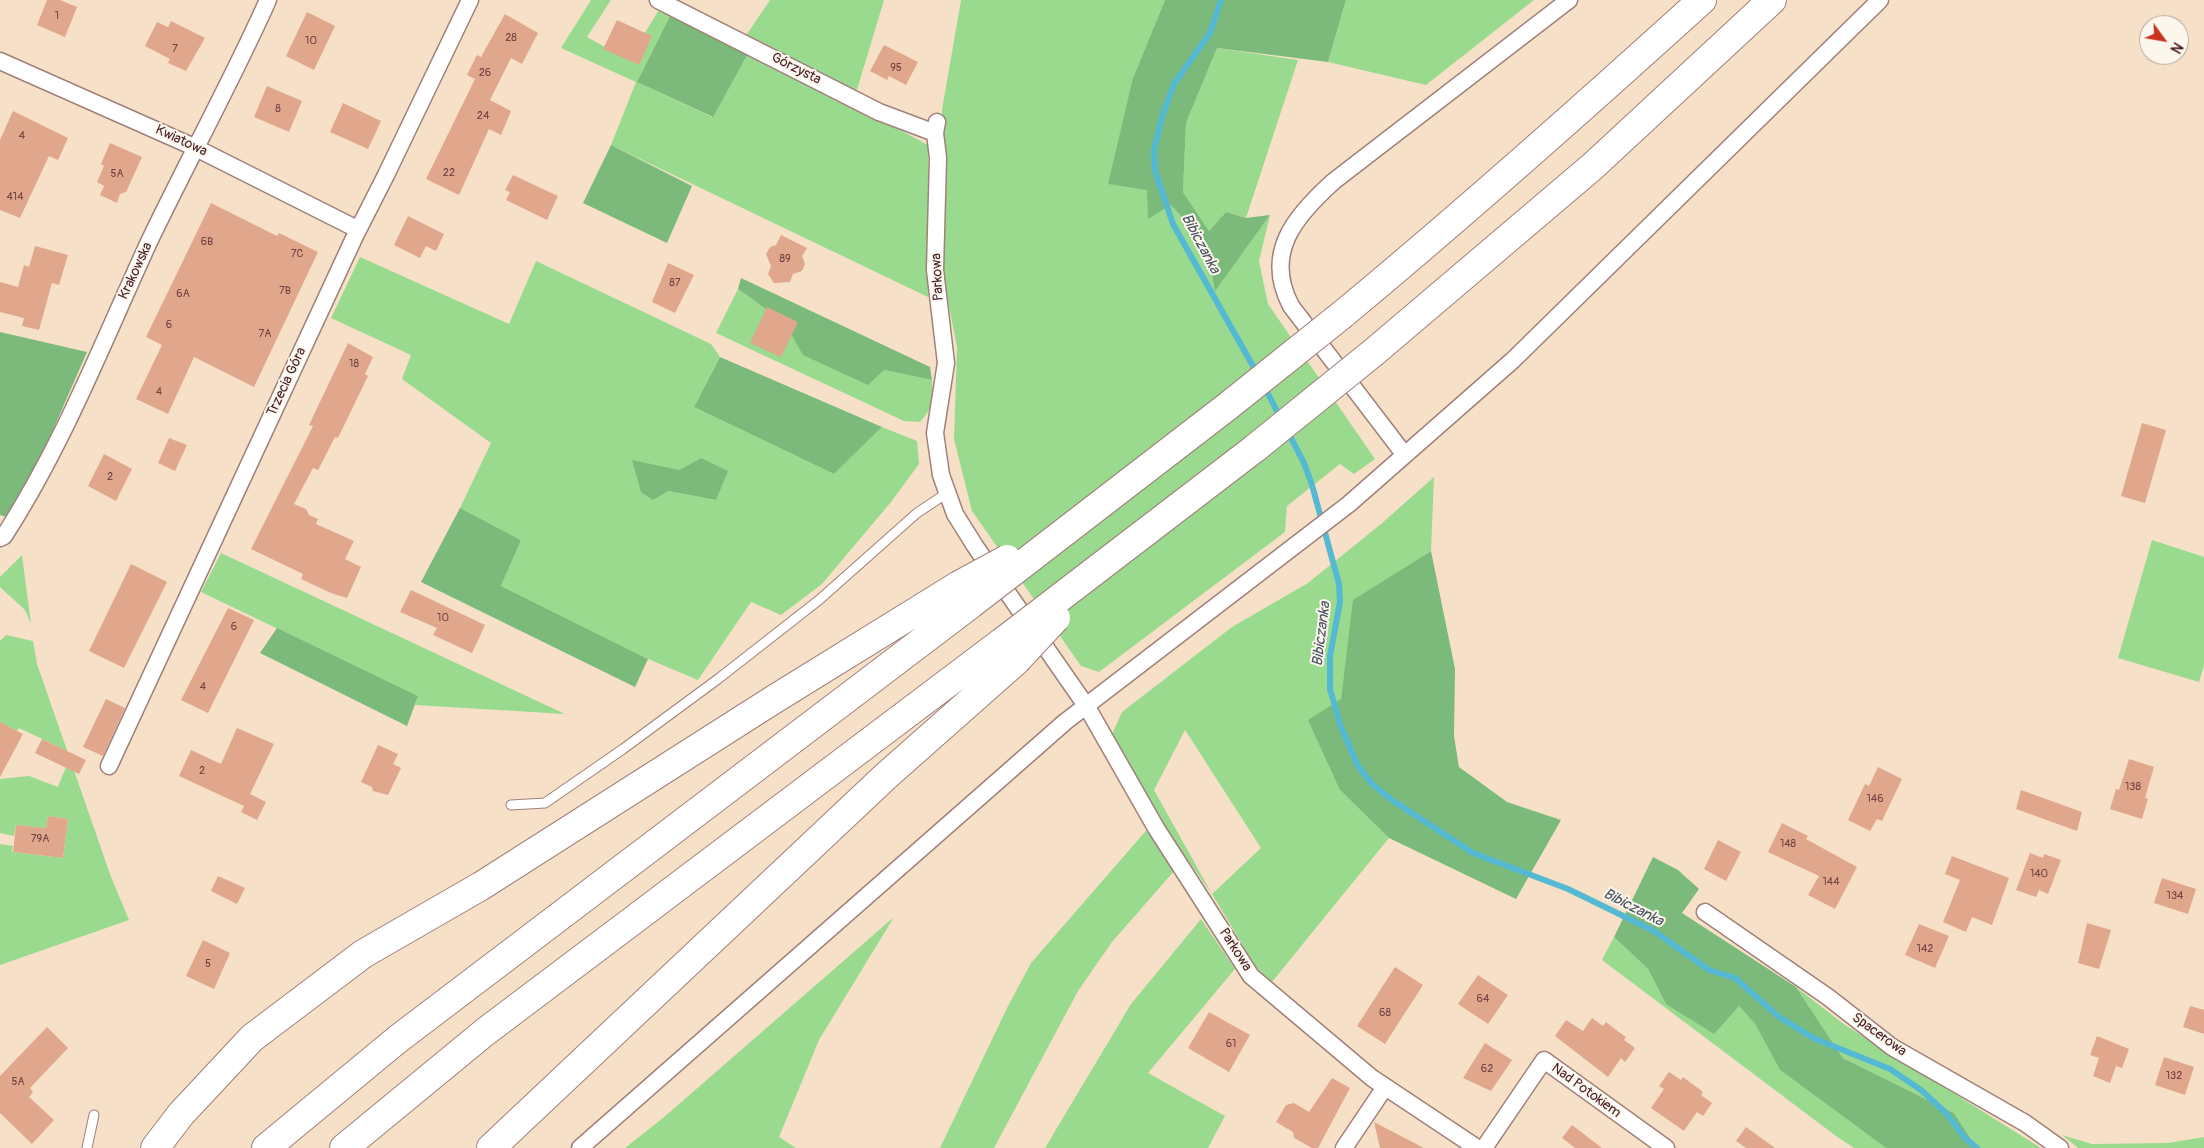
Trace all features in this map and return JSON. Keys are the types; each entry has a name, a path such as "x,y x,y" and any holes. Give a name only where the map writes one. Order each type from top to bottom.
{"highway":[{"path":"155,1148 181,1114 252,1038 362,954 480,886 765,705 965,594 1083,518 1228,406 1449,226 1702,0"},
{"path":"491,1148 886,776 1009,651 1108,562 1254,449 1374,352 1593,166 1772,0"},
{"path":"266,1148 398,1038 965,594"},
{"path":"344,1148 485,1032 1009,651"}],"street":[{"name":"Krakowska","path":"0,538 4,536 21,510 68,420 194,147 248,45 268,0"},
{"name":"Trzecia Góra","path":"109,766 358,230 470,0"},
{"name":"Górzysta","path":"658,0 879,112 936,127"},
{"path":"1404,454 1291,306 1284,292 1280,276 1285,241 1294,222 1313,200 1334,181 1569,0"},
{"path":"580,1148 1065,722 1349,504 1513,360 1880,0"},
{"name":"Kwiatowa","path":"0,61 194,147 358,230"},
{"name":"Parkowa","path":"936,127 938,158 935,270 946,363 936,433 937,456 947,493 965,532 1087,707 1156,828 1251,976 1385,1087 1477,1148"},
{"name":"Spacerowa","path":"1705,912 1828,997 1892,1047 2025,1123 2060,1148"},
{"name":"Nad Potokiem","path":"1484,1148 1544,1060 1666,1148"},
{"path":"1344,1148 1385,1087"}],"lane":[{"path":"511,805 545,803 623,749 718,679 819,600 917,513 947,493"},
{"path":"87,1148 94,1115"}],"green space":[{"path":"591,0 611,0 587,37 628,60 659,10 670,16 637,82 712,117 750,50 928,145 928,297 611,145 636,82 561,48"},
{"path":"770,0 884,0 856,93 745,37"},
{"path":"961,0 1165,0 1133,78 1147,190 1171,204 1205,242 1215,290 1270,215 1259,261 1268,304 1375,459 1354,474 1340,464 1287,506 1285,532 1099,672 1081,666 972,511 954,439 957,347 941,266 942,110"},
{"path":"1165,0 1346,0 1328,62 1217,48 1186,123 1183,192 1209,231 1226,212 1246,218 1270,215 1215,291 1205,242 1171,205 1148,219 1147,190 1108,184 1133,78"},
{"path":"1346,0 1534,0 1426,85 1328,62"},
{"path":"670,16 750,50 713,117 637,82"},
{"path":"1217,48 1298,60 1246,218 1226,212 1209,231 1183,192 1186,123"},
{"path":"611,145 692,186 667,243 583,203"},
{"path":"360,257 509,324 536,261 711,344 720,357 694,407 834,474 882,427 917,441 919,464 891,502 822,584 781,615 751,602 698,680 648,659 501,586 521,540 460,508 491,443 402,379 411,355 331,318","holes":["701,458 716,500 668,491 679,470"]},
{"path":"741,278 930,367 932,380 884,370 868,385 803,355 785,323 738,289"},
{"path":"738,289 785,323 884,370 932,380 933,405 920,422 904,421 716,333"},
{"path":"0,332 87,352 42,455 7,517 0,515"},
{"path":"720,357 882,427 834,474 694,407"},
{"path":"701,458 728,471 716,500 668,491 653,500 641,492 632,460 679,470"},
{"path":"1434,477 1431,551 1354,600 1341,699 1340,790 1389,838 1272,982 1256,967 1212,894 1148,805 1110,739 1122,712 1232,627 1308,583 1381,524","holes":["1185,730 1261,848 1212,894 1154,790"]},
{"path":"460,508 521,540 501,586 648,659 635,687 421,582"},
{"path":"2152,540 2204,557 2204,665 2199,682 2118,658"},
{"path":"1431,551 1455,669 1454,736 1459,767 1507,802 1561,820 1516,899 1389,838 1340,790 1308,720 1341,699 1353,600"},
{"path":"221,553 565,714 415,705 418,696 201,592"},
{"path":"22,555 31,624 25,610 0,587 0,577"},
{"path":"277,628 418,696 407,726 260,653"},
{"path":"6,635 33,641 37,664 111,877 129,920 0,965 0,844 13,846 12,852 63,858 68,819 48,816 46,828 16,825 14,836 0,833 0,779 29,776 58,787 66,767 57,746 19,728 17,731 0,722 0,641"},
{"path":"1151,825 1175,870 1112,942 1078,991 994,1148 940,1148 1008,1006 1031,963"},
{"path":"1653,857 1678,870 1699,889 1682,913 1796,987 1843,1058 1954,1113 1977,1148 1886,1148 1780,1070 1755,1024 1739,1006 1714,1034 1666,1004 1648,969 1614,937"},
{"path":"894,917 819,1040 779,1137 796,1148 625,1148 663,1118"},
{"path":"1201,919 1235,969 1148,1073 1225,1116 1208,1148 1045,1148 1131,1004"},
{"path":"1614,937 1648,969 1666,1004 1739,1006 1755,1024 1780,1070 1886,1148 1854,1148 1602,960"},
{"path":"1796,987 1845,1025 2041,1148 1977,1148 1954,1113 1843,1058"},
{"path":"2062,1135 2092,1144 2168,1143 2204,1137 2204,1148 2078,1148"}],"building":[{"path":"47,0 60,0 77,7 65,37 37,25"},
{"path":"307,12 335,26 314,70 286,56"},
{"path":"505,14 538,33 522,64 511,58 490,100 511,111 501,135 489,129 459,195 426,179 475,79 467,75 477,55 481,57"},
{"path":"617,20 652,36 639,65 603,49"},
{"path":"171,21 205,38 186,71 168,63 170,59 145,46 157,22 168,27"},
{"path":"884,45 918,62 906,85 889,76 887,80 870,71"},
{"path":"267,86 302,101 289,132 254,117"},
{"path":"343,103 381,121 368,149 330,132"},
{"path":"13,111 68,138 58,160 49,156 20,218 0,210 0,140"},
{"path":"110,143 142,157 126,192 120,194 117,203 100,195 104,186 97,182 104,166 101,164"},
{"path":"513,175 558,196 547,220 506,200 510,192 505,190"},
{"path":"211,203 277,236 279,233 318,252 254,387 194,357 168,414 136,399 162,345 146,337"},
{"path":"408,216 444,234 436,251 426,246 420,258 394,245"},
{"path":"781,235 807,248 802,256 805,264 802,271 793,274 790,282 774,283 768,274 771,266 766,254 770,247 776,245"},
{"path":"35,246 68,255 59,285 52,283 39,330 22,326 24,318 0,312 0,282 18,287 24,265 29,267"},
{"path":"668,263 694,275 675,313 652,302"},
{"path":"767,307 798,322 781,357 750,343"},
{"path":"348,343 373,357 365,374 368,376 338,438 335,437 318,470 313,468 294,504 306,509 309,515 318,519 316,524 354,541 345,559 361,567 347,598 301,579 303,574 251,549 313,426 309,425"},
{"path":"2142,423 2166,430 2145,503 2121,496"},
{"path":"169,438 187,445 175,471 158,463"},
{"path":"104,454 132,469 116,501 88,486"},
{"path":"131,564 167,582 124,668 89,651"},
{"path":"411,590 485,625 472,653 433,635 437,628 400,612"},
{"path":"228,608 254,620 208,713 181,700"},
{"path":"106,699 125,708 103,756 83,747"},
{"path":"0,722 23,734 0,777"},
{"path":"237,728 274,744 250,794 266,802 257,820 241,812 244,806 179,776 191,750 221,764"},
{"path":"42,739 86,760 79,774 35,753"},
{"path":"378,745 398,754 393,764 401,768 388,795 373,791 372,787 361,782"},
{"path":"2129,759 2154,767 2145,798 2148,799 2142,819 2110,809 2116,789 2119,790"},
{"path":"1878,767 1902,779 1882,821 1877,819 1870,831 1848,820 1865,784 1869,786"},
{"path":"2021,790 2082,812 2077,831 2016,809"},
{"path":"48,816 68,819 63,858 13,852 16,825 46,828"},
{"path":"1782,823 1808,836 1806,839 1857,867 1835,909 1808,895 1819,876 1768,852"},
{"path":"1718,840 1741,852 1726,881 1704,869"},
{"path":"2030,853 2043,858 2044,854 2061,860 2048,894 2039,890 2036,897 2016,890"},
{"path":"1952,856 2009,878 1992,925 1972,917 1966,932 1943,922 1960,880 1945,874"},
{"path":"218,876 245,888 237,904 211,891"},
{"path":"2162,878 2196,889 2188,914 2154,903"},
{"path":"2087,923 2111,930 2099,969 2078,963"},
{"path":"1919,924 1949,936 1935,968 1905,955"},
{"path":"203,940 230,953 214,989 186,976"},
{"path":"1395,967 1423,985 1385,1044 1357,1026"},
{"path":"1478,975 1508,995 1488,1024 1458,1004"},
{"path":"2190,1006 2204,1010 2204,1034 2183,1027"},
{"path":"1209,1012 1250,1035 1229,1072 1188,1048"},
{"path":"1592,1018 1603,1026 1606,1022 1626,1037 1624,1040 1635,1048 1625,1062 1621,1058 1608,1077 1555,1036 1566,1020 1583,1031"},
{"path":"47,1027 68,1048 30,1088 33,1092 29,1097 54,1120 32,1144 0,1113 0,1076"},
{"path":"2097,1036 2129,1049 2122,1068 2116,1066 2110,1083 2093,1076 2099,1058 2090,1055"},
{"path":"1485,1043 1512,1060 1491,1091 1463,1078"},
{"path":"2164,1057 2194,1067 2185,1095 2155,1085"},
{"path":"1669,1072 1681,1080 1683,1077 1703,1092 1701,1095 1712,1103 1703,1116 1697,1112 1684,1131 1651,1108 1664,1089 1659,1086"},
{"path":"1332,1078 1350,1088 1318,1148 1312,1148 1294,1138 1293,1132 1276,1122 1286,1105 1294,1103 1309,1112"},
{"path":"1374,1122 1424,1148 1380,1148"},
{"path":"1572,1125 1602,1148 1575,1148 1562,1138"},
{"path":"1746,1127 1775,1148 1746,1148 1736,1141"}],"waterway":[{"name":"Bibiczanka","path":"1221,0 1210,33 1174,84 1162,117 1154,150 1155,171 1173,224 1258,375"},
{"name":"Bibiczanka","path":"1264,386 1281,419"},
{"name":"Bibiczanka","path":"1287,430 1304,463 1312,485 1339,584 1340,602 1330,656 1330,689 1341,727 1358,766 1372,784 1392,800 1473,853 1568,889 1654,931 1709,970 1735,978 1778,1016 1813,1038 1890,1069 1921,1090 1946,1113 1965,1138 1977,1148"}]}
